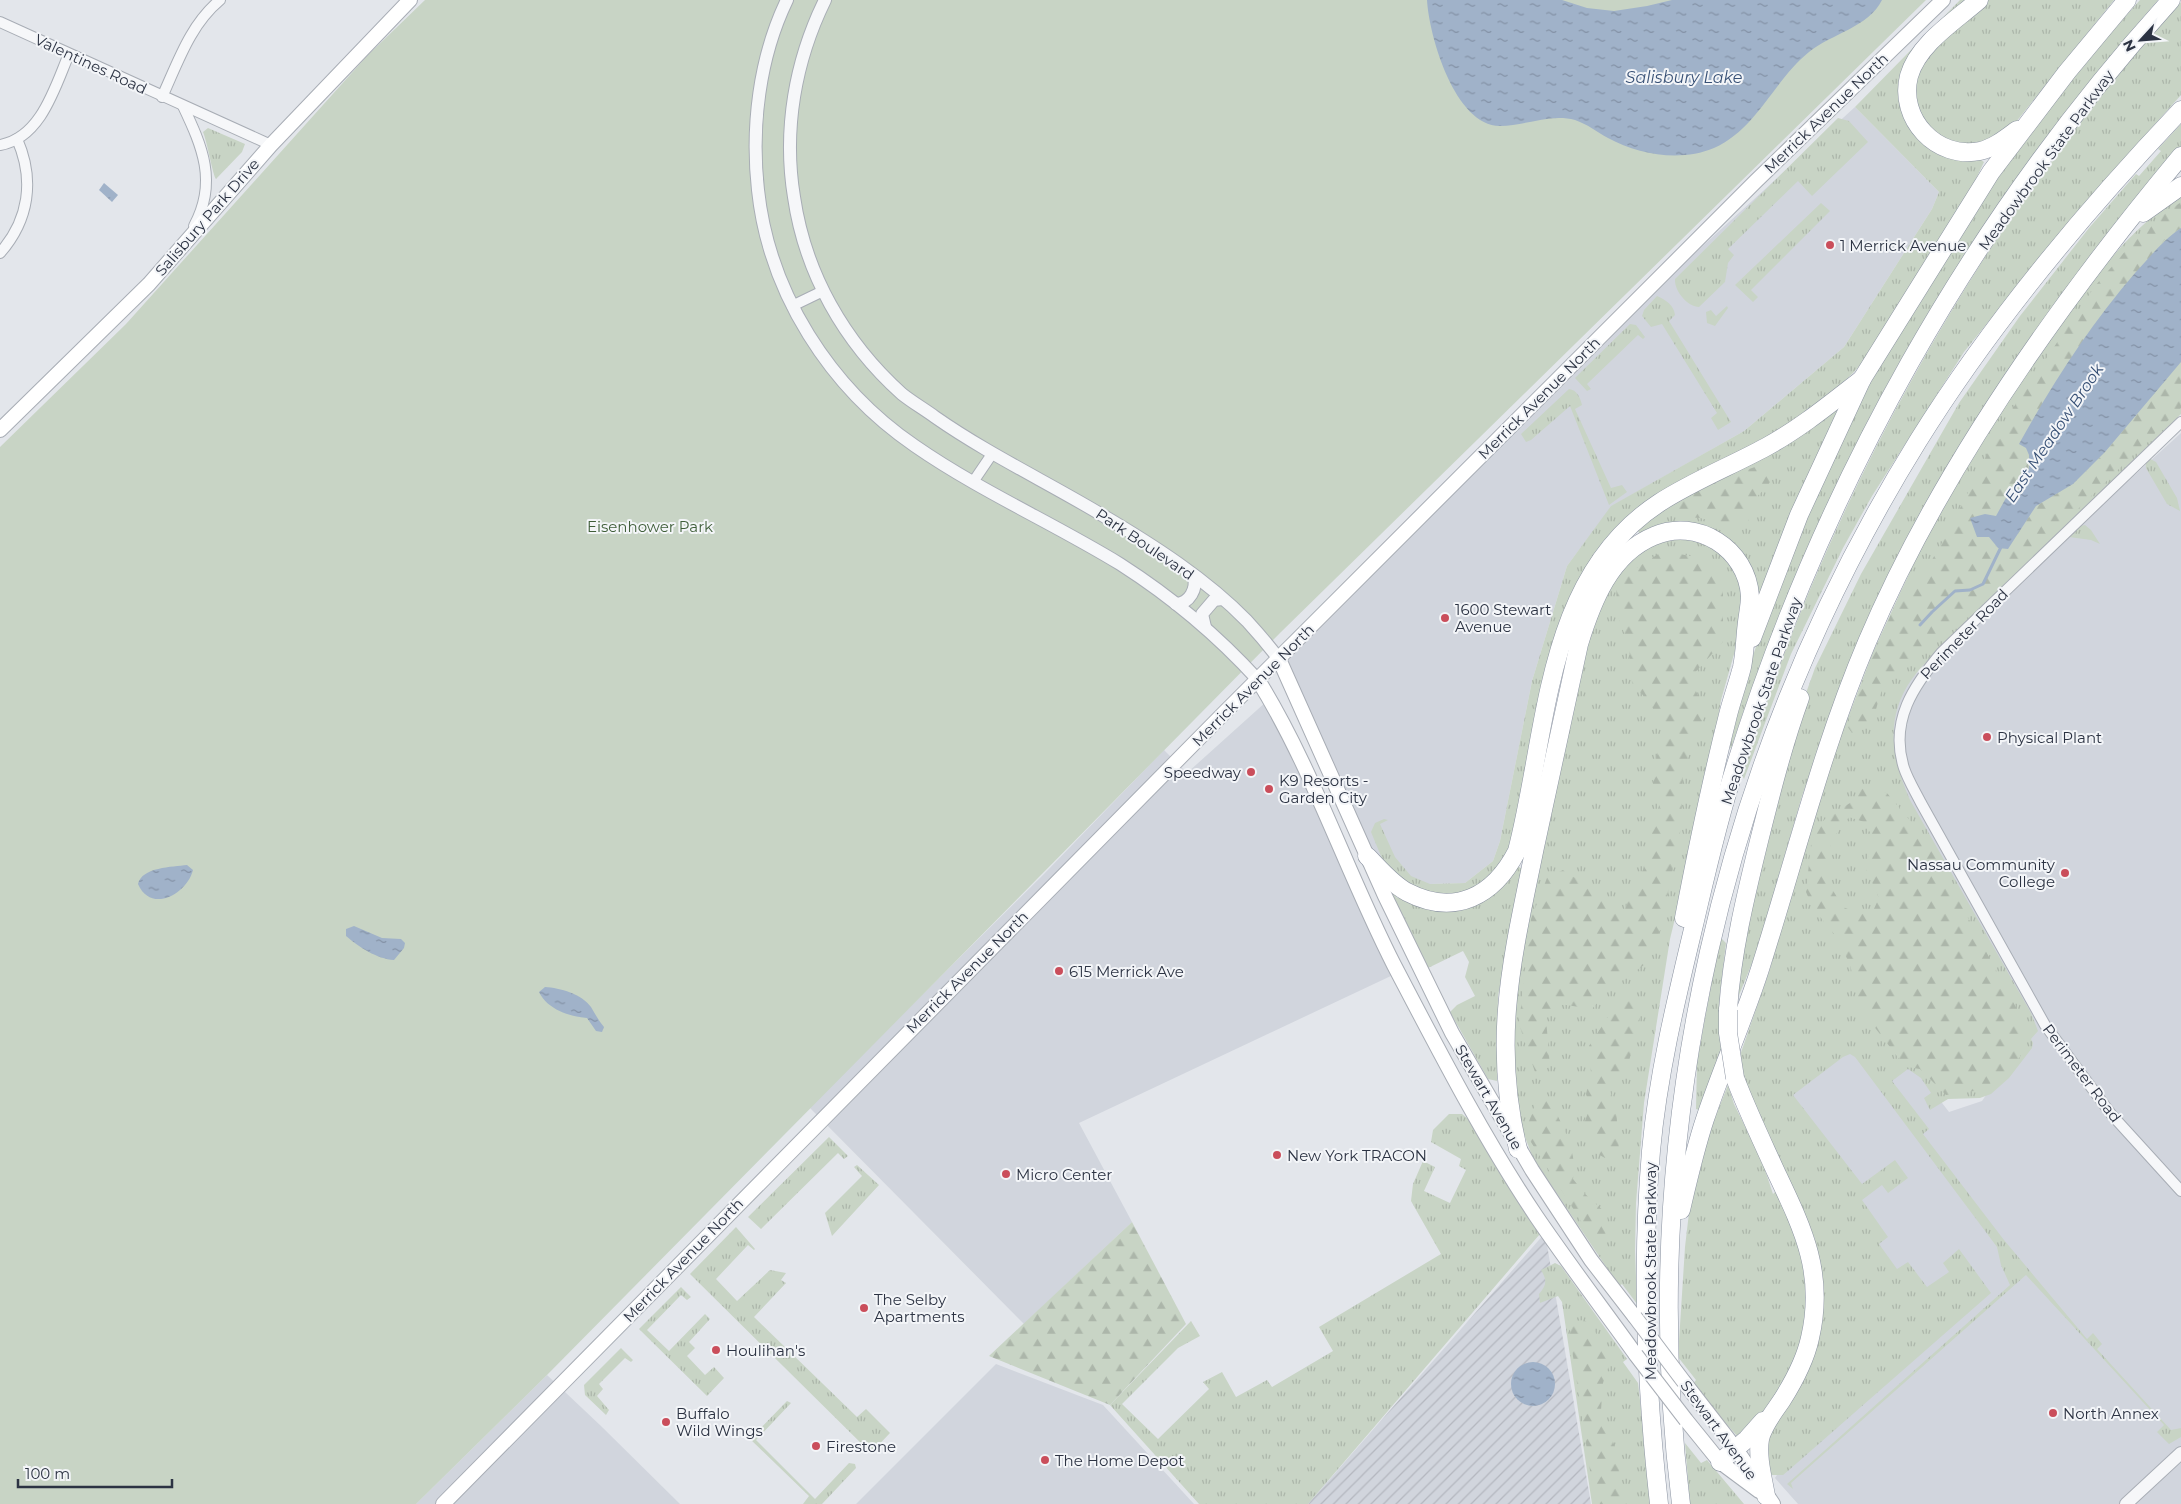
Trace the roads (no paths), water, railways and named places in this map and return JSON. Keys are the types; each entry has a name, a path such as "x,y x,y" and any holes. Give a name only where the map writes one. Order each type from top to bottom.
{"highway":[{"path":"1979,0 1920,53 1912,70 1908,91 1909,106 1917,125 1934,142 1949,149 1970,152 1982,150 2003,140 2035,116"},
{"path":"1676,998 1683,924 1700,837 1742,666 1799,515 1862,379 1991,172 2078,58 2127,0"},
{"name":"Meadowbrook State Parkway","path":"1659,1504 1651,1425 1648,1352 1647,1206 1660,1082 1676,998 1714,840 1754,710 1792,608 1859,459 1913,359 2006,211 2094,93 2171,0"},
{"name":"Meadowbrook State Parkway","path":"1681,1504 1671,1384 1670,1254 1675,1171 1683,1093 1710,944 1750,799 1812,638 1845,570 1886,496 1961,376 2054,255 2126,169 2181,110"},
{"path":"1670,1254 1700,1134 1760,969 1824,755 1868,639 1913,547 1960,464 2031,354 2119,232 2181,156"},
{"path":"2119,232 2181,186"},
{"path":"1367,856 1407,892 1438,902 1464,900 1483,892 1498,881 1507,870 1518,844 1554,671 1566,629 1576,601 1597,563 1619,537 1659,503 1788,434 1862,379"},
{"path":"1518,1149 1509,1111 1505,1073 1504,1028 1510,969 1579,644 1590,610 1600,588 1624,556 1645,539 1660,533 1690,531 1707,535 1722,543 1740,564 1746,578 1750,596 1742,666"},
{"path":"1769,1500 1760,1453 1760,1439 1800,1367 1810,1340 1815,1310 1814,1272 1805,1235 1748,1112 1735,1078 1729,1044 1728,1010 1731,968 1739,921 1777,770 1801,693 1812,638"},
{"path":"1720,1462 1736,1449 1782,1400"}],"main road":[{"name":"Salisbury Park Drive","path":"0,430 149,284 271,145 410,0"},
{"name":"Merrick Avenue North","path":"443,1504 560,1387 804,1136 1258,680 1756,181 1943,0"},
{"name":"Stewart Avenue","path":"1279,659 1420,972 1480,1084 1518,1149 1591,1260 1736,1449 1769,1500"},
{"name":"Stewart Avenue","path":"1258,680 1271,700 1394,963 1466,1098 1536,1215 1636,1355 1720,1462 1769,1500"},
{"path":"1373,921 1385,896"},
{"path":"1394,963 1420,972"},
{"path":"1457,1081 1480,1084"},
{"path":"1466,1098 1480,1084"}],"street":[{"path":"162,97 194,29 205,13 220,0"},
{"name":"Park Boulevard","path":"787,0 772,40 761,79 756,126 756,170 760,209 768,244 792,306 821,354 859,400 914,446 973,482 1120,565 1205,627 1258,680"},
{"name":"Park Boulevard","path":"825,0 806,45 795,84 790,134 791,177 797,219 808,255 823,292 840,322 863,354 903,394 992,454 1102,515 1194,576 1246,621 1279,659"},
{"name":"Valentines Road","path":"0,22 271,145"},
{"path":"0,145 17,140 28,131 41,115 69,54"},
{"path":"183,106 201,144 206,170 206,197 200,215 185,243"},
{"path":"0,253 18,228 27,198 26,169 17,140"},
{"path":"792,306 823,292"},
{"name":"Perimeter Road","path":"2181,422 1942,652 1924,674 1906,704 1902,723 1901,750 1904,767 1921,803 2045,1025 2111,1114 2181,1191"},
{"path":"973,482 992,454"},
{"path":"1176,604 1185,602 1191,595 1195,588 1194,576"},
{"path":"1205,627 1202,614 1214,600 1222,599"},
{"path":"2126,1504 2181,1453"}],"water":[{"name":"Salisbury Lake","path":"1427,0 1562,0 1587,8 1614,11 1672,0 1882,0 1876,9 1859,24 1809,52 1785,76 1754,117 1729,140 1714,148 1688,155 1660,155 1620,144 1588,126 1566,118 1500,126 1484,122 1470,111 1458,96 1447,76 1433,35"},
{"path":"104,183 118,195 112,202 99,190"},
{"path":"2181,228 2181,362 2105,452 2073,484 2036,506 2008,549 1998,548 1989,537 1977,537 1970,518 1985,514 1996,516 2007,496 2017,492 2029,468 2029,455 2026,448 2019,444 2072,356 2135,273 2162,243"},
{"path":"187,865 193,870 189,879 184,887 168,897 160,899 151,898 144,893 138,884 145,874 151,871"},
{"path":"354,926 382,938 401,939 405,943 404,948 394,960 375,955 346,936 346,929"},
{"path":"545,987 564,990 587,1002 604,1027 602,1032 596,1031 587,1018 566,1014 553,1008 539,992"},
{"path":"1537,1362 1549,1368 1554,1375 1554,1393 1549,1400 1542,1405 1529,1406 1517,1400 1512,1393 1511,1380 1517,1368 1524,1363"}],"waterway":[{"name":"East Meadow Brook","path":"1920,625 1955,591 1970,590 1983,584 2002,545"}],"place":[{"name":"1 Merrick Avenue","path":"1830,245"},
{"name":"1600 Stewart Avenue","path":"1445,618"},
{"name":"Physical Plant","path":"1987,737"},
{"name":"Speedway","path":"1251,772"},
{"name":"K9 Resorts - Garden City","path":"1269,789"},
{"name":"Nassau Community College","path":"2065,873"},
{"name":"615 Merrick Ave","path":"1059,971"},
{"name":"New York TRACON","path":"1277,1155"},
{"name":"Micro Center","path":"1006,1174"},
{"name":"The Selby Apartments","path":"864,1308"},
{"name":"Houlihan's","path":"716,1350"},
{"name":"North Annex","path":"2053,1413"},
{"name":"Buffalo Wild Wings","path":"666,1422"},
{"name":"Firestone","path":"816,1446"},
{"name":"The Home Depot","path":"1045,1460"}],"park label":[{"name":"Eisenhower Park","path":"650,526"}]}
